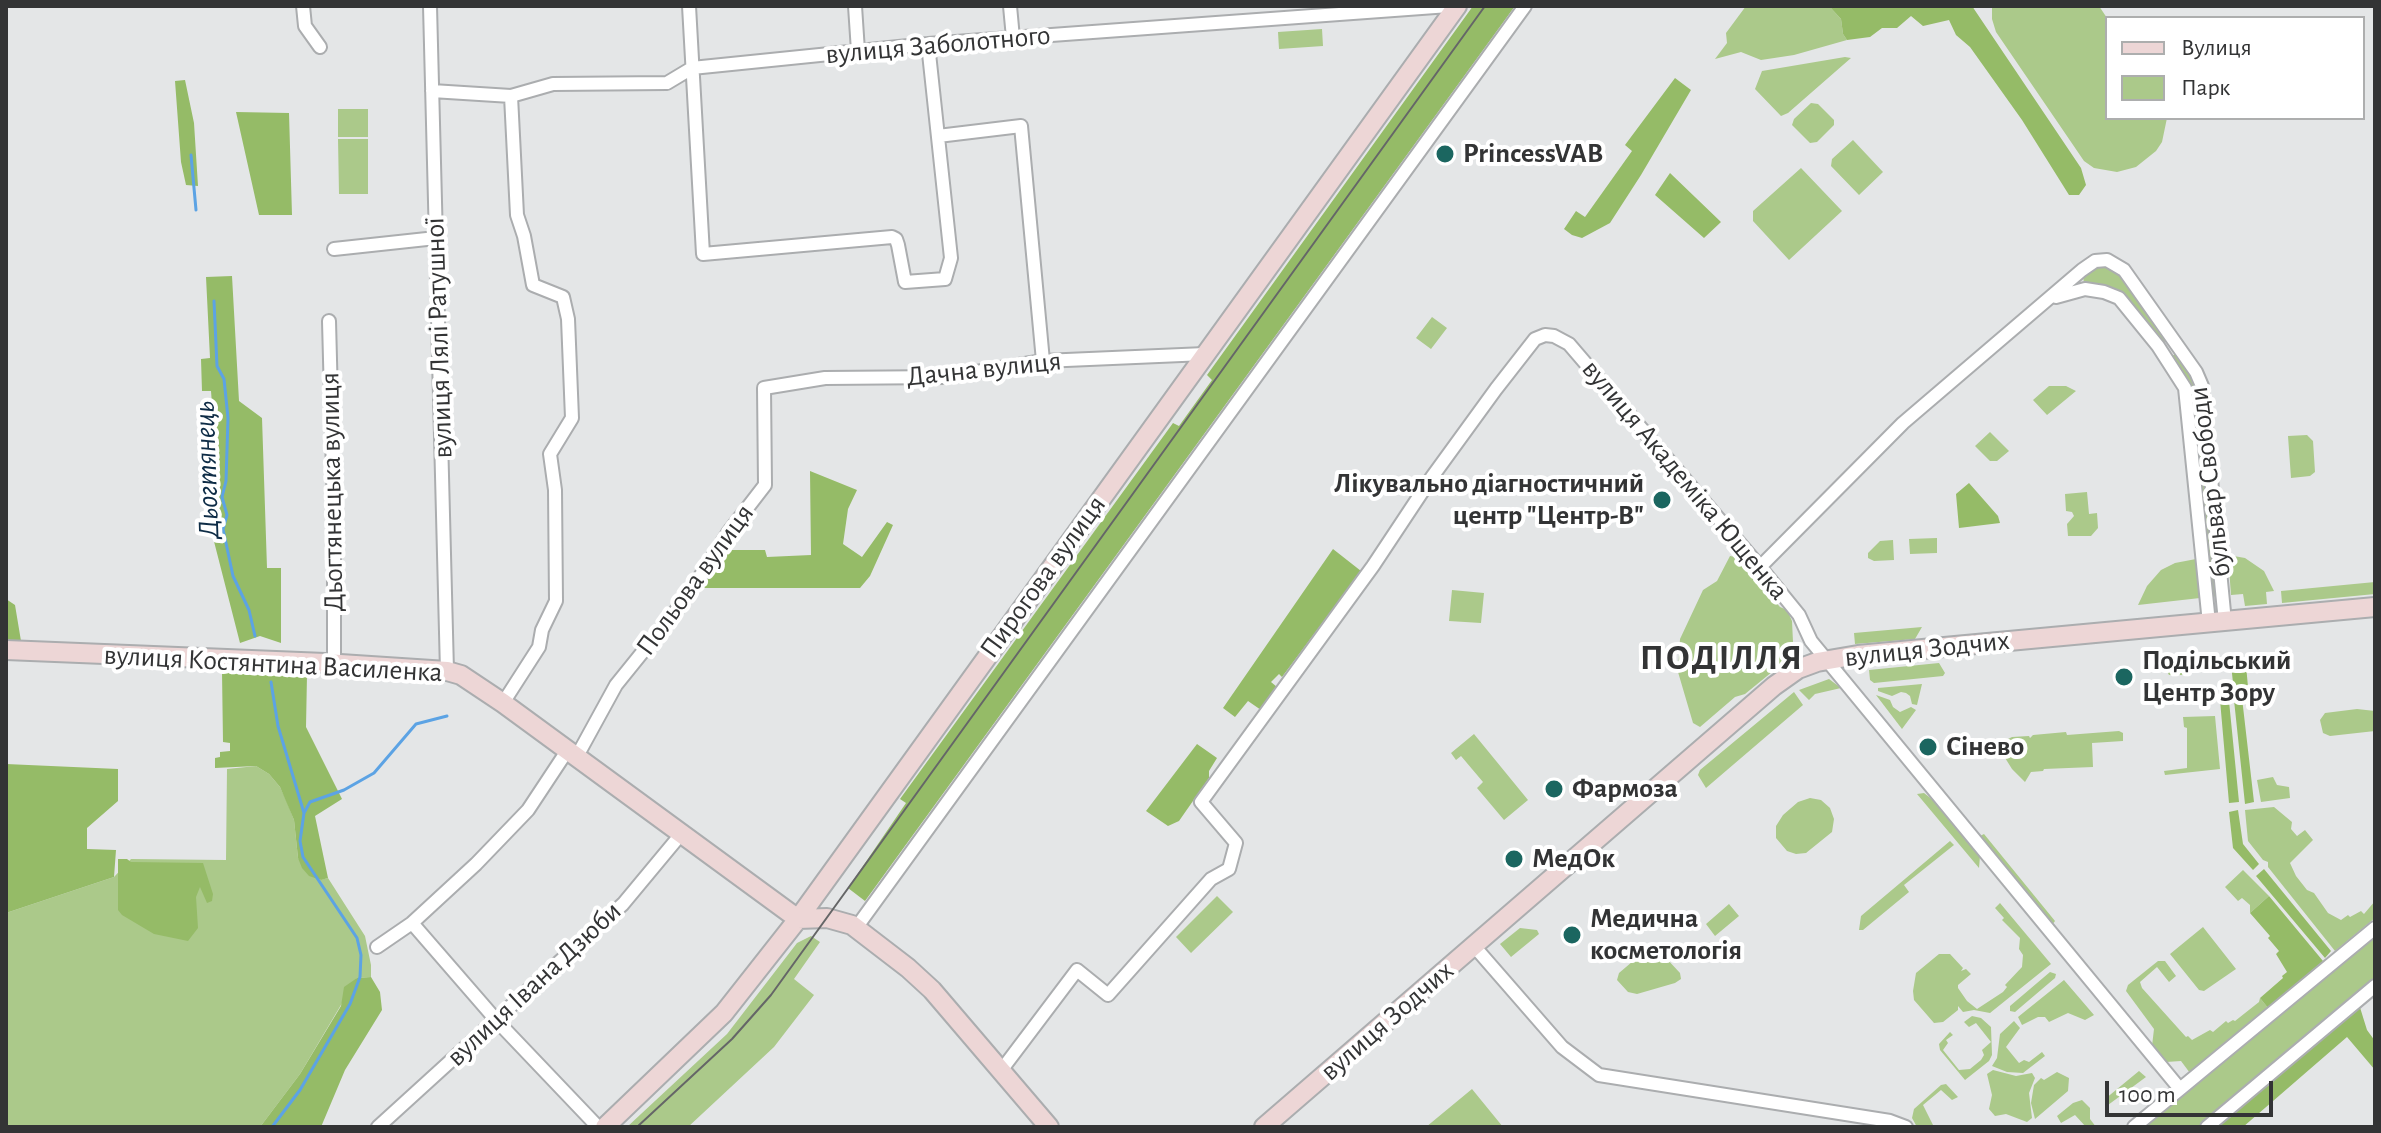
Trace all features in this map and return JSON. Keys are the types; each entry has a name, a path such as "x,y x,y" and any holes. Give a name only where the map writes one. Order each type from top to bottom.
{"main road":[{"name":"Пирогова вулиця","path":"605,1127 724,1013 798,919 1457,6"},
{"name":"вулиця Зодчих","path":"1264,1127 1774,686 1798,669 1827,660 1874,653 2375,607"},
{"name":"вулиця Костянтина Василенка","path":"6,650 334,664 447,671 461,675 798,919"},
{"path":"798,919 836,919 856,928 908,968 932,990 1049,1127"}],"street":[{"path":"303,6 305,26 320,47"},
{"name":"вулиця Лялі Ратушної","path":"430,6 447,671"},
{"path":"689,6 703,254 892,237 898,245 905,282 945,279 951,258 928,44"},
{"path":"855,6 858,51"},
{"path":"1010,6 1013,38"},
{"name":"вулиця Заболотного","path":"432,91 511,96 553,84 667,83 692,68 928,44 1355,9 1449,6"},
{"name":"Пирогова вулиця","path":"856,928 1525,6"},
{"path":"503,703 539,647 542,630 556,601 555,490 550,454 572,418 568,319 563,297 533,285 517,215 511,96"},
{"path":"938,136 1021,126 1043,361"},
{"path":"334,249 436,238"},
{"name":"бульвар Свободи","path":"1760,567 1903,423 2092,263 2100,260 2113,262 2124,270 2196,372 2203,390 2217,622"},
{"name":"бульвар Свободи","path":"2046,302 2078,290 2111,294 2128,308 2182,382 2187,395 2217,622"},
{"name":"Дьогтянецька вулиця","path":"329,321 334,664"},
{"name":"вулиця Академіка Ющенка","path":"1000,1072 1077,970 1108,995 1211,879 1229,869 1236,843 1201,802 1373,566 1432,477 1535,339 1554,336 1569,344 1760,567 1799,615 1811,641 2180,1089"},
{"path":"2161,352 2174,342"},
{"name":"Дачна вулиця","path":"764,388 825,378 946,377 1043,361 1205,354"},
{"name":"Польова вулиця","path":"377,947 412,923 528,810 571,754 616,685 687,597 728,533 765,485 764,388"},
{"name":"вулиця Івана Дзюби","path":"378,1127 623,904 682,833"},
{"path":"412,923 497,1021 598,1127"},
{"path":"2134,1127 2375,928"},
{"path":"1474,946 1562,1047 1599,1075 1890,1121 1906,1127"},
{"path":"2207,1127 2375,986"}],"green space":[{"path":"1473,6 1515,6 865,901 848,888 906,803 900,799 1173,423 1179,426 1212,380 1207,375"},
{"path":"1746,6 1829,6 1841,19 1847,40 1794,55 1761,60 1741,52 1715,59 1727,43 1726,33"},
{"path":"1829,6 1972,6 2081,168 2086,185 2079,195 2069,195 2022,120 1970,47 1956,35 1949,20 1923,26 1911,16 1897,28 1882,28 1870,37 1847,40 1841,19"},
{"path":"1992,6 2099,6 2106,16 2105,120 2167,120 2162,142 2156,151 2136,167 2117,172 2094,168 2084,161 1996,32"},
{"path":"1322,29 1323,46 1279,49 1278,32"},
{"path":"1851,58 1781,116 1755,89 1762,71"},
{"path":"1675,78 1691,90 1610,223 1582,238 1572,235 1564,229 1576,211 1585,217 1632,151 1625,145"},
{"path":"185,80 194,123 198,186 186,185 181,162 175,81"},
{"path":"1811,103 1818,104 1834,120 1834,125 1817,142 1810,143 1792,125 1794,119"},
{"path":"338,109 368,109 368,137 338,137"},
{"path":"236,112 289,113 292,215 259,215"},
{"path":"338,139 368,139 368,194 339,194"},
{"path":"1853,140 1883,172 1859,195 1831,166 1832,159"},
{"path":"1801,168 1842,211 1789,260 1753,221 1753,211"},
{"path":"1670,173 1721,222 1704,238 1655,195"},
{"path":"2113,262 2171,337 2158,346 2124,302 2084,283 2082,270"},
{"path":"232,276 239,401 262,418 267,568 281,568 281,643 260,636 240,643 208,518 214,517 214,431 211,391 202,391 201,359 210,358 206,277"},
{"path":"1432,317 1447,328 1431,349 1416,338"},
{"path":"2180,350 2198,375 2223,596 2206,597 2187,395 2167,360"},
{"path":"2049,386 2066,386 2076,391 2047,415 2033,400"},
{"path":"1990,432 2009,451 1997,461 1990,461 1975,446"},
{"path":"2307,435 2313,441 2315,472 2310,476 2291,478 2288,436"},
{"path":"810,471 857,490 848,509 843,544 862,557 887,522 893,525 870,576 860,588 696,588 722,550 765,550 767,557 811,555"},
{"path":"1969,483 1998,516 2000,523 1959,528 1956,494"},
{"path":"2087,492 2089,514 2097,513 2098,528 2091,536 2068,536 2067,524 2074,516 2066,511 2065,494"},
{"path":"1937,538 1937,553 1910,554 1909,539"},
{"path":"1893,540 1894,560 1874,561 1868,558 1868,553 1880,541"},
{"path":"1333,549 1361,571 1282,677 1279,674 1271,682 1277,687 1261,710 1248,701 1235,717 1223,708"},
{"path":"2228,555 2245,558 2264,571 2274,591 2266,592 2267,604 2245,606 2243,594 2231,595"},
{"path":"1730,556 1736,557 1780,607 1787,610 1792,621 1792,651 1783,663 1700,727 1693,723 1678,672 1680,639 1703,590 1717,581"},
{"path":"2196,559 2200,598 2138,605 2147,586 2161,570 2175,563"},
{"path":"2375,582 2375,594 2282,603 2281,591"},
{"path":"1452,590 1484,593 1481,623 1449,621"},
{"path":"6,599 15,605 21,641 6,641"},
{"path":"1922,627 1915,639 1855,644 1854,633"},
{"path":"2230,655 2246,665 2248,687 2241,692 2234,692"},
{"path":"2192,657 2194,662 2183,675 2169,675 2164,666 2165,661"},
{"path":"1939,663 1945,673 1943,676 1874,683 1870,680 1869,670"},
{"path":"222,672 307,675 306,727 342,799 315,816 328,878 321,880 309,876 302,868 294,820 280,787 269,774 256,766 215,768 215,758 220,757 220,752 230,751 230,743 223,742"},
{"path":"1829,679 1841,688 1815,694 1809,700 1799,690"},
{"path":"1922,684 1917,705 1912,704 1906,693 1892,696 1878,691 1878,688"},
{"path":"1794,692 1803,705 1706,788 1698,775 1700,770"},
{"path":"1876,695 1890,700 1900,712 1911,707 1916,710 1902,729"},
{"path":"2242,698 2254,802 2245,804 2234,700"},
{"path":"2220,700 2229,701 2239,802 2229,803"},
{"path":"2357,709 2375,711 2375,731 2330,736 2323,733 2320,720 2325,713"},
{"path":"2215,716 2220,769 2165,775 2164,771 2187,768 2187,728 2184,727 2183,717"},
{"path":"2123,733 2123,741 2092,743 2093,767 2044,769 2031,772 2025,782 2002,753 2004,741 2012,737"},
{"path":"1474,734 1528,800 1504,820 1477,788 1483,782 1461,756 1456,760 1451,753"},
{"path":"1197,744 1217,758 1209,771 1209,778 1179,821 1168,826 1146,811"},
{"path":"6,764 118,769 118,801 87,828 87,849 116,850 114,877 6,913"},
{"path":"256,766 269,774 287,802 294,820 298,858 320,880 328,878 365,936 371,977 357,978 300,1074 260,1127 6,1127 6,913 114,877 131,859 226,860 227,769"},
{"path":"2273,777 2277,785 2289,787 2290,798 2261,802 2257,780"},
{"path":"1924,793 1980,856 1979,868 1917,794"},
{"path":"1810,798 1821,800 1830,808 1834,819 1832,832 1806,853 1787,851 1776,838 1776,826 1798,802"},
{"path":"2274,807 2292,822 2291,829 2297,836 2305,830 2313,840 2290,863 2296,876 2307,890 2314,893 2328,913 2341,920 2361,911 2364,914 2375,901 2375,918 2335,951 2268,867 2268,862 2248,841 2245,810"},
{"path":"2238,810 2243,844 2259,864 2253,870 2233,848 2229,812"},
{"path":"1984,834 2055,921 2052,925 1980,836"},
{"path":"1950,841 1954,845 1904,885 1909,892 1863,930 1859,930 1861,916"},
{"path":"118,859 203,863 213,894 212,901 207,903 200,887 196,897 198,928 188,941 154,934 122,915 118,910"},
{"path":"2264,869 2331,951 2325,958 2256,876"},
{"path":"2243,870 2269,896 2250,913 2250,905 2242,898 2238,901 2225,887"},
{"path":"1217,896 1233,912 1191,953 1176,937"},
{"path":"2269,896 2323,961 2268,1008 2260,998 2287,972 2276,954 2279,951 2268,938 2270,936 2250,913"},
{"path":"2000,903 2051,964 1990,1013 1974,1010 1963,1012 1958,1006 1958,1010 1943,1022 1934,1023 1914,1000 1913,991 1916,973 1939,954 1950,954 1963,968 1961,971 1966,969 1971,974 1958,988 1977,1009 2003,992 2007,987 2005,985 2022,967 2020,938 1995,908"},
{"path":"1729,904 1739,916 1715,936 1706,924"},
{"path":"2203,927 2236,969 2204,991 2199,990 2170,954"},
{"path":"1520,928 1537,930 1539,934 1511,957 1500,944"},
{"path":"2375,928 2375,986 2207,1127 2134,1127"},
{"path":"811,936 820,942 794,979 814,995 774,1047 688,1127 627,1127 727,1034 797,943"},
{"path":"1653,944 1680,973 1681,979 1637,994 1628,992 1617,980 1619,973"},
{"path":"2158,961 2165,961 2176,976 2169,982 2157,967 2140,982 2142,988 2192,1040 2210,1030 2213,1032 2226,1021 2235,1021 2260,998 2268,1008 2190,1073 2181,1061 2166,1062 2152,1046 2154,1029 2126,991 2128,985"},
{"path":"2050,972 2056,974 2055,978 2015,1012 2010,1011 2010,1006"},
{"path":"371,977 380,992 382,1010 345,1070 321,1127 260,1127 300,1074 341,1006 344,987 357,978"},
{"path":"2064,980 2094,1015 2085,1020 2068,1013 2049,1022 2045,1017 2038,1017 2022,1025 2018,1017"},
{"path":"2358,1001 2367,1030 2375,1041 2375,1070 2347,1037 2243,1127 2207,1127"},
{"path":"1972,1016 1981,1018 1991,1027 1992,1055 1965,1080 1940,1050 1939,1044 1950,1032 1953,1035 1946,1040 1948,1043 1943,1050 1959,1070 1970,1069 1981,1060 1984,1055 1982,1050 1991,1042 1976,1023 1969,1027 1964,1022"},
{"path":"2014,1021 2020,1028 2006,1047 2019,1063 2024,1060 2029,1062 2042,1052 2045,1056 2023,1073 2007,1072 1992,1066 1997,1058 2000,1034"},
{"path":"1993,1070 2016,1076 2032,1073 2035,1078 2029,1093 2032,1118 2027,1122 2006,1114 1995,1116 1989,1109 1992,1095 1987,1074"},
{"path":"2139,1071 2146,1077 2108,1105 2105,1099"},
{"path":"2057,1072 2069,1078 2068,1091 2035,1119 2031,1103 2034,1085 2041,1078 2044,1080"},
{"path":"1946,1084 1958,1097 1952,1100 1941,1090 1923,1105 1934,1127 1917,1127 1912,1118 1914,1109"},
{"path":"1472,1089 1503,1127 1426,1127"},
{"path":"2082,1100 2090,1108 2090,1119 2096,1127 2086,1127 2075,1115 2061,1123 2057,1116"}],"waterway":[{"name":"Дьогтянець","path":"191,155 196,210"},
{"name":"Дьогтянець","path":"214,301 217,366 224,379 228,418 226,481 222,497 227,515 223,529 233,576 249,610 255,636"},
{"name":"Дьогтянець","path":"271,682 278,726 304,813 300,841 303,857 357,938 361,955 360,977 350,1004 300,1090 272,1127"},
{"path":"304,813 310,802 344,790 374,773 416,724 447,716"}],"tram line":[{"path":"637,1127 732,1039 771,995 1485,6"}],"place":[{"name":"PrincessVAB","path":"1445,154"},
{"name":"Лікувально діагностичний центр \"Центр-В\"","path":"1662,500"},
{"name":"Подільський Центр Зору","path":"2124,677"},
{"name":"Сінево","path":"1928,747"},
{"name":"Фармоза","path":"1554,789"},
{"name":"МедОк","path":"1514,859"},
{"name":"Медична косметологія","path":"1572,935"}],"district":[{"name":"ПОДІЛЛЯ","path":"1722,658"}]}
